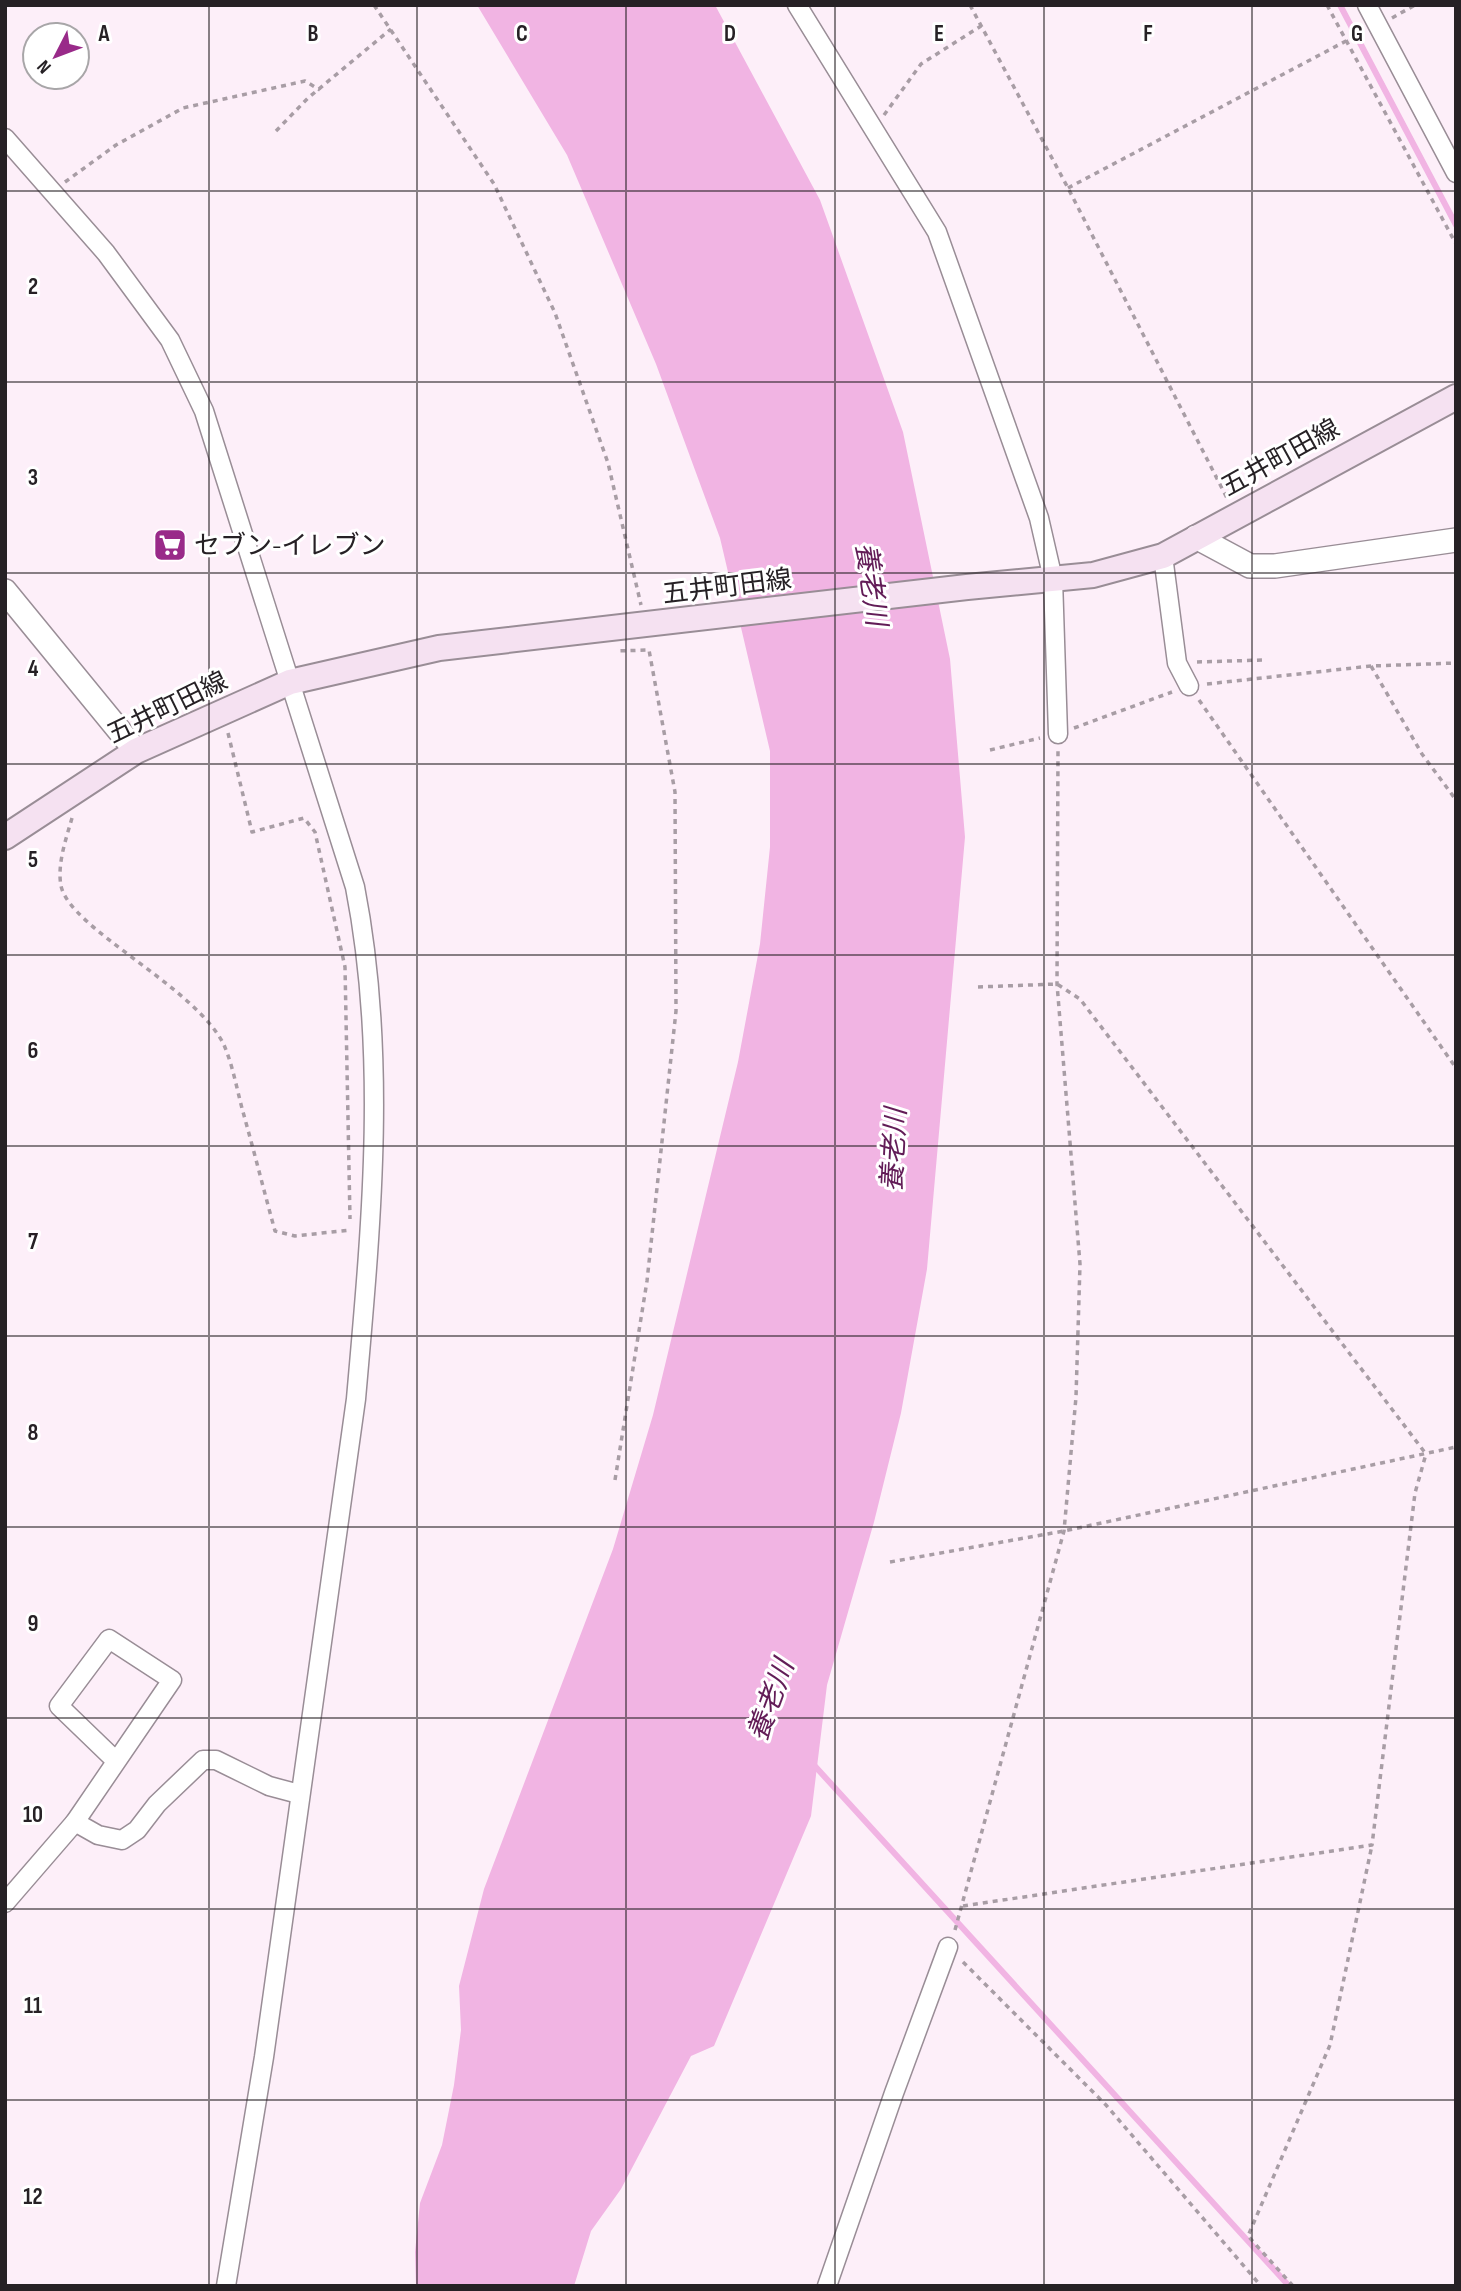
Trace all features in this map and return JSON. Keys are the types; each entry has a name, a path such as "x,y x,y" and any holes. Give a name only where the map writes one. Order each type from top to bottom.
{"main road":[{"name":"五井町田線","path":"5,837 136,751 290,682 439,648 1093,575 1163,556 1456,397"}],"street":[{"path":"797,5 937,232 1039,519 1053,579 1058,734"},
{"path":"1367,5 1456,173"},
{"path":"5,138 106,253 170,340 204,411 355,887 368,952 374,1099 368,1247 356,1399 331,1594 299,1794 264,2057 226,2286"},
{"path":"1196,537 1250,566 1275,566 1456,540"},
{"path":"1163,556 1177,663 1189,686"},
{"path":"5,591 136,751"},
{"path":"5,1903 75,1822 172,1680 109,1639 59,1706 116,1761"},
{"path":"75,1822 98,1835 122,1840 136,1830 157,1804 203,1760 216,1760 269,1786 299,1794"},
{"path":"827,2286 948,1947"}],"path":[{"path":"374,5 494,184 555,313 608,463 646,626"},
{"path":"970,5 1068,188 1236,516"},
{"path":"1327,5 1456,244"},
{"path":"1068,188 1415,5"},
{"path":"874,128 921,64 981,26"},
{"path":"276,131 308,98 391,29"},
{"path":"52,191 116,145 183,108 305,81 320,90"},
{"path":"612,652 649,650 675,792 676,894 676,1011 648,1281 615,1480"},
{"path":"1177,663 1265,660"},
{"path":"990,750 1058,734 1189,686 1371,666 1456,663"},
{"path":"1371,666 1422,754 1456,800"},
{"path":"1189,686 1456,1068"},
{"path":"223,711 252,832 304,818 315,832 345,967 350,1230 368,1247"},
{"path":"1058,734 1057,984 1080,1264 1076,1397 1064,1531 963,1906 948,1947 1106,2105 1261,2286"},
{"path":"83,786 63,849 60,884 65,898 82,918 163,978 192,1005 223,1044 275,1231 295,1236 350,1230"},
{"path":"978,987 1057,984 1080,999 1426,1454"},
{"path":"890,1563 1064,1531 1456,1447"},
{"path":"1293,2286 1248,2236 1330,2045 1372,1845 1415,1493 1426,1454"},
{"path":"963,1906 1372,1845"}],"water":[{"name":"養老川","path":"477,5 715,5 820,200 903,432 950,659 965,837 927,1269 901,1413 874,1522 827,1685 811,1816 714,2046 691,2056 621,2189 591,2231 574,2286 416,2286 415,2252 420,2203 442,2145 461,2030 459,1986 484,1889 613,1549 653,1415 738,1062 760,944 770,847 770,751 720,538 656,364 567,155"}],"waterway":[{"path":"1340,5 1456,225"},
{"path":"813,1764 1289,2286"}],"place":[{"name":"セブン-イレブン","path":"170,545"}]}
